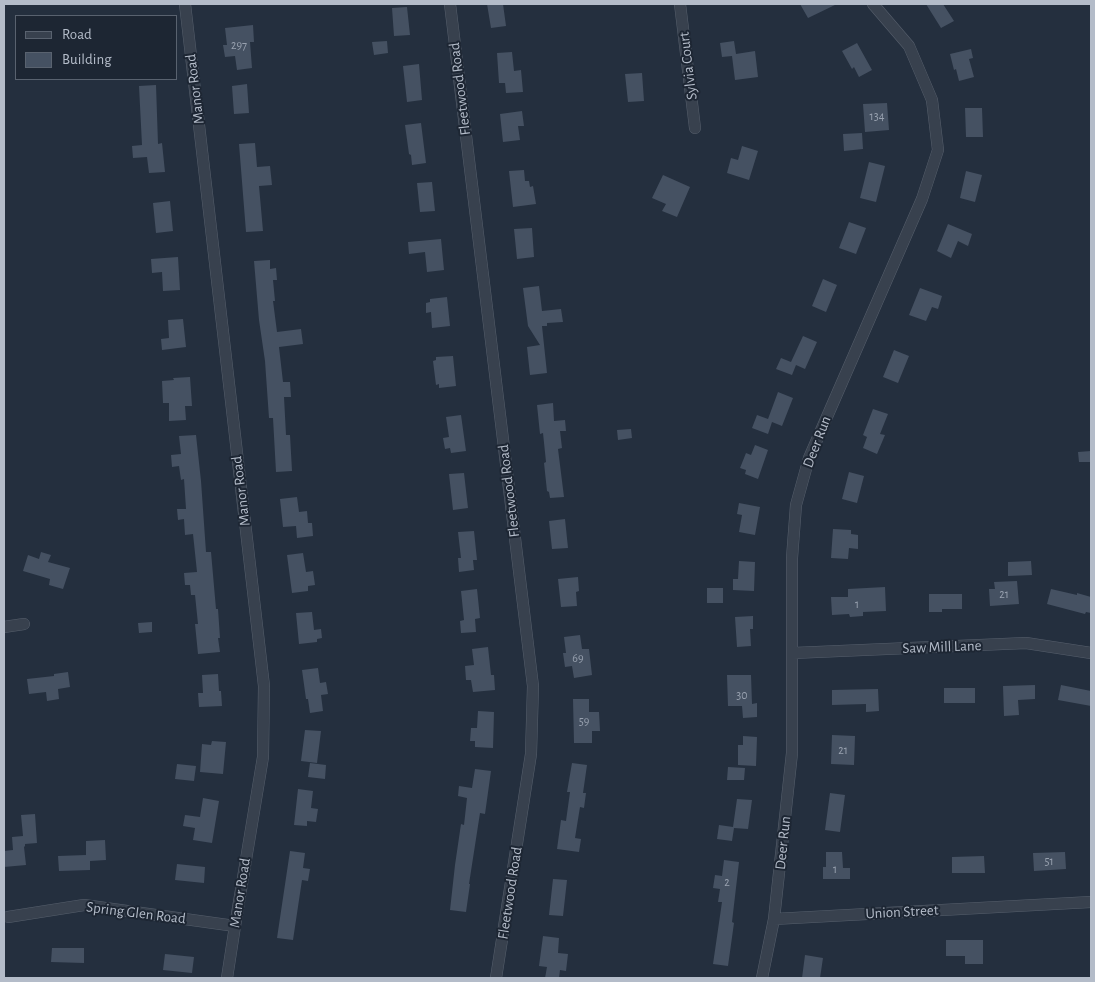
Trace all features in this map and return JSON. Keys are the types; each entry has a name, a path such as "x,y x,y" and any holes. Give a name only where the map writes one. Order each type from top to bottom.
{"street":[{"name":"Manor Road","path":"185,4 264,686 263,757 227,978"},
{"name":"Fleetwood Road","path":"450,4 533,686 531,754 496,978"},
{"name":"Sylvia Court","path":"680,4 695,128"},
{"name":"Deer Run","path":"774,919 792,753 792,558 796,505 809,458 922,199 938,150 932,100 909,46 873,4"},
{"path":"4,627 24,624"},
{"name":"Saw Mill Lane","path":"793,653 1026,643 1091,654"},
{"name":"Union Street","path":"774,919 1091,902"},
{"name":"Spring Glen Road","path":"8,917 84,905 235,926"},
{"path":"762,978 774,919"}],"building":[{"path":"487,4 503,4 506,26 491,28"},
{"path":"800,4 837,4 808,18"},
{"path":"926,4 943,4 954,21 941,28"},
{"path":"407,7 410,35 394,36 392,8"},
{"path":"253,25 254,42 250,42 252,68 237,70 235,56 225,57 223,45 227,45 225,28"},
{"path":"387,41 388,53 374,55 372,42"},
{"path":"734,41 736,54 755,51 758,77 735,80 732,56 722,57 720,43"},
{"path":"857,43 872,70 859,77 842,51"},
{"path":"971,49 973,58 969,59 974,77 959,81 950,54"},
{"path":"512,52 514,71 521,70 523,92 506,93 505,83 499,83 497,53"},
{"path":"419,64 422,100 407,102 403,66"},
{"path":"642,73 644,101 628,102 625,74"},
{"path":"247,84 249,113 234,114 232,86"},
{"path":"156,85 158,144 162,143 165,172 149,173 147,157 133,158 132,146 142,145 139,86"},
{"path":"887,103 889,130 865,132 863,104"},
{"path":"965,108 982,108 983,137 966,137"},
{"path":"522,111 524,126 518,126 520,140 503,142 500,114"},
{"path":"421,123 426,163 412,165 405,125"},
{"path":"862,133 863,149 844,151 843,134"},
{"path":"255,143 257,167 270,166 272,185 259,186 263,231 246,232 239,144"},
{"path":"742,146 758,151 749,180 727,173 731,158 738,160"},
{"path":"869,162 885,166 876,202 860,198"},
{"path":"524,170 525,181 529,181 530,187 533,186 536,204 513,207 509,171"},
{"path":"966,171 982,175 975,202 960,198"},
{"path":"663,175 690,187 677,217 662,211 666,204 652,198"},
{"path":"432,182 435,211 420,212 417,183"},
{"path":"170,201 173,231 156,233 153,203"},
{"path":"849,222 866,228 856,254 839,248"},
{"path":"948,224 972,234 968,246 958,241 951,258 937,251"},
{"path":"532,228 534,257 517,259 514,229"},
{"path":"441,239 444,270 427,272 425,252 409,254 408,242"},
{"path":"178,257 180,290 163,291 162,272 152,273 151,259"},
{"path":"270,260 270,269 276,268 277,280 273,280 275,301 273,301 277,332 301,329 303,344 279,347 283,382 290,382 291,397 284,397 286,435 290,435 292,471 276,472 273,418 269,418 254,261"},
{"path":"823,279 837,285 826,312 812,306"},
{"path":"539,286 542,311 561,309 563,322 547,323 547,326 542,326 547,373 530,375 527,347 540,345 528,326 523,288"},
{"path":"920,288 942,296 938,309 932,307 926,321 909,315"},
{"path":"447,297 450,326 432,328 431,312 426,313 426,303 430,302 430,299"},
{"path":"183,319 186,347 162,350 161,339 169,338 168,320"},
{"path":"803,336 817,342 805,369 796,365 792,375 776,369 781,358 791,362"},
{"path":"894,350 909,356 898,383 883,377"},
{"path":"453,356 456,386 439,388 439,384 436,385 433,361 436,360 436,357"},
{"path":"190,377 192,406 185,406 186,420 169,421 169,403 163,403 162,381"},
{"path":"778,392 793,398 782,426 772,422 768,434 752,428 757,415 768,419"},
{"path":"553,403 554,421 565,420 566,431 560,431 562,448 558,449 564,497 550,498 547,491 543,433 540,434 537,405"},
{"path":"873,409 888,414 880,434 885,435 877,454 863,448 867,437 863,435"},
{"path":"461,415 466,451 451,453 450,448 445,449 443,438 449,437 446,417"},
{"path":"631,429 632,438 618,440 617,430"},
{"path":"196,435 206,552 211,552 220,638 218,638 220,652 198,654 195,624 198,624 195,595 191,595 190,585 185,585 184,573 197,572 193,534 185,535 184,519 178,520 177,509 186,509 184,479 181,480 179,466 172,467 171,455 181,454 179,436"},
{"path":"755,445 768,450 758,479 745,474 746,470 740,468 746,453 751,455"},
{"path":"1091,451 1091,462 1079,462 1078,452"},
{"path":"849,472 864,476 857,503 842,499"},
{"path":"464,473 468,508 453,510 449,474"},
{"path":"297,497 299,512 307,511 308,523 312,523 313,536 297,538 296,526 283,527 280,499"},
{"path":"739,503 760,507 755,535 739,532 742,515 737,514"},
{"path":"565,519 568,548 552,549 549,521"},
{"path":"833,529 851,530 851,534 858,535 858,549 849,548 848,559 831,558"},
{"path":"474,531 477,560 473,560 474,570 459,572 458,558 461,558 458,532"},
{"path":"41,552 51,555 48,562 70,568 63,589 49,585 50,579 23,571 28,555 39,559"},
{"path":"303,553 306,572 313,571 315,585 308,586 308,591 292,593 287,555"},
{"path":"739,561 755,562 754,591 733,590 733,579 738,579"},
{"path":"1031,561 1032,575 1008,576 1008,562"},
{"path":"578,577 577,606 561,607 558,579"},
{"path":"1017,581 1019,604 990,606 989,589 995,589 994,582"},
{"path":"885,587 886,611 863,612 863,616 850,617 849,614 832,615 831,597 848,597 848,589"},
{"path":"707,588 723,588 723,603 707,603"},
{"path":"477,589 480,618 475,619 476,632 461,633 460,621 464,620 461,591"},
{"path":"1051,589 1091,597 1091,613 1086,612 1085,614 1047,604"},
{"path":"929,594 962,594 962,609 942,609 942,612 929,612"},
{"path":"312,612 314,630 321,629 322,638 317,639 317,642 299,644 296,613"},
{"path":"753,616 753,629 750,629 751,646 737,647 735,617"},
{"path":"152,622 152,632 139,633 138,623"},
{"path":"580,635 582,649 589,649 592,675 574,678 572,666 565,667 563,653 566,653 564,637"},
{"path":"488,647 491,675 494,675 495,690 473,692 471,680 466,680 465,666 474,665 472,649"},
{"path":"318,668 320,683 326,682 328,694 321,695 323,711 310,713 302,670"},
{"path":"68,672 70,687 58,689 59,699 47,701 46,692 29,694 27,679 54,676 54,674"},
{"path":"218,674 222,706 199,707 198,693 203,693 202,675"},
{"path":"727,675 751,675 752,704 757,703 757,717 743,718 742,706 728,706"},
{"path":"1035,685 1035,699 1018,700 1019,715 1004,716 1003,686"},
{"path":"1061,685 1091,691 1091,706 1058,700"},
{"path":"944,688 975,688 975,703 944,703"},
{"path":"878,689 879,711 866,712 866,704 832,705 832,690"},
{"path":"573,699 589,699 589,712 599,712 600,731 592,731 592,743 574,743"},
{"path":"478,711 494,712 493,748 475,747 475,741 470,741 471,728 477,728"},
{"path":"305,730 321,731 317,763 301,761"},
{"path":"832,735 855,736 854,765 831,764"},
{"path":"743,736 757,737 756,766 738,765 738,745 743,745"},
{"path":"212,741 226,742 223,774 200,772 202,744 211,745"},
{"path":"310,763 326,765 325,779 308,777"},
{"path":"572,763 587,765 583,793 586,793 584,808 580,807 575,838 581,839 579,852 557,849 561,820 566,821 570,792 567,792"},
{"path":"177,764 196,766 194,781 175,779"},
{"path":"728,767 745,768 744,780 727,780"},
{"path":"475,769 491,771 485,814 480,813 466,912 450,910 461,824 464,825 467,798 458,796 459,786 472,788"},
{"path":"298,789 313,791 311,808 318,809 316,822 307,821 307,826 294,825"},
{"path":"830,793 845,795 840,832 825,830"},
{"path":"203,798 219,801 212,843 193,840 195,828 183,826 185,815 200,817"},
{"path":"737,799 752,800 748,829 734,828 732,841 717,839 719,825 733,827"},
{"path":"35,814 37,843 25,844 26,865 4,867 4,851 13,850 12,837 23,836 21,815"},
{"path":"105,840 106,860 90,861 90,870 59,871 58,856 86,855 86,841"},
{"path":"290,851 305,853 303,868 310,869 308,881 302,880 293,940 277,938"},
{"path":"826,852 842,852 843,868 850,868 850,879 823,879 823,867 826,867"},
{"path":"1065,852 1066,869 1034,871 1033,853"},
{"path":"984,856 985,873 952,873 952,857"},
{"path":"724,860 739,862 728,966 713,964 722,902 718,902 720,889 713,888 715,875 722,876"},
{"path":"177,864 205,867 204,883 175,880"},
{"path":"553,879 567,880 563,916 549,915"},
{"path":"543,936 559,938 558,953 568,954 566,971 560,970 559,978 545,978 547,967 539,966"},
{"path":"946,940 983,940 983,964 965,964 965,956 946,956"},
{"path":"52,948 84,948 84,963 51,962"},
{"path":"165,954 194,957 192,973 163,970"},
{"path":"805,955 823,958 820,978 802,978"}]}
